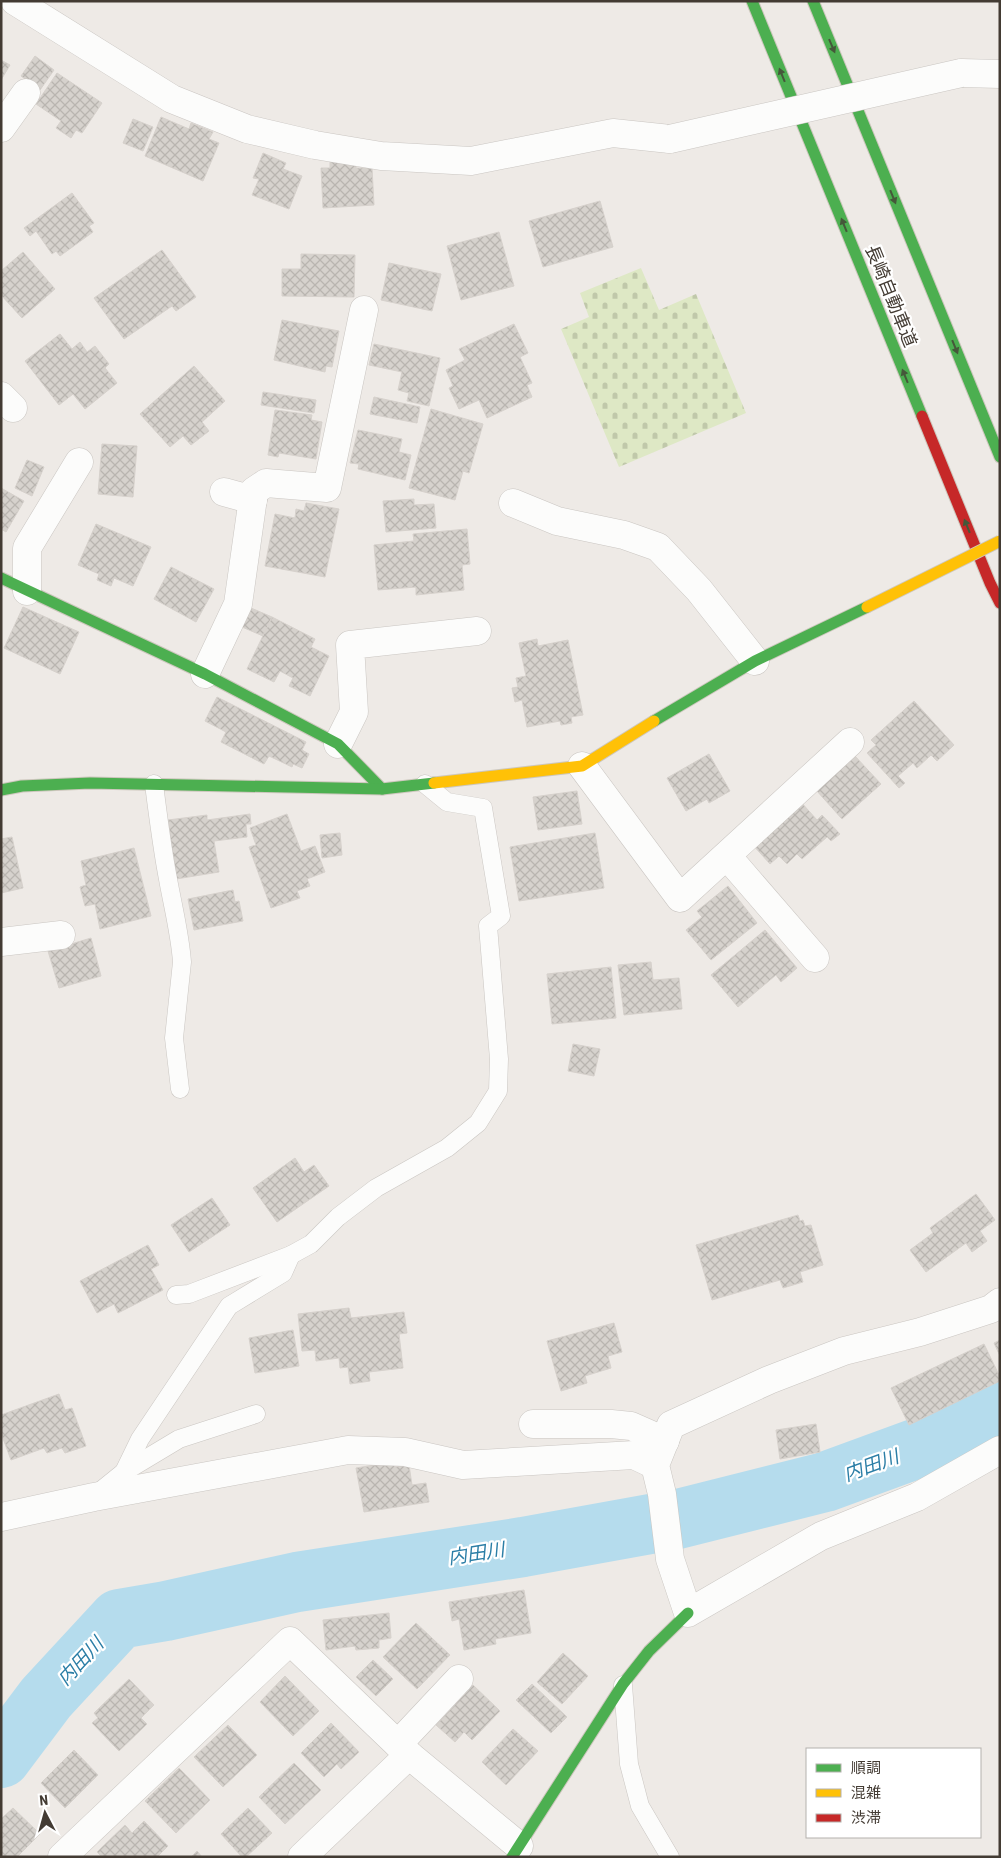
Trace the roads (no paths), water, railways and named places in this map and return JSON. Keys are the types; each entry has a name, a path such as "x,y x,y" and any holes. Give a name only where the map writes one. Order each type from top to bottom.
{"main road":[{"name":"長崎自動車道","path":"752,1 990,583 1000,603"},
{"path":"813,1 1000,457"},
{"path":"1,790 22,786 90,783 382,789 582,766 755,661 1000,541"},
{"path":"1,578 205,674 338,744 382,789"},
{"path":"515,1852 623,1684 649,1651 688,1613"}],"street":[{"path":"15,1 172,99 247,129 315,145 381,156 471,161 613,133 670,139 961,73 1000,74"},
{"path":"1,128 26,93"},
{"path":"205,674 238,604 254,491 266,483 327,488 364,310"},
{"path":"27,590 27,548 79,462"},
{"path":"224,492 253,500"},
{"path":"513,503 557,521 624,535 658,547 699,590 755,661"},
{"path":"338,744 354,712 350,645 477,631"},
{"path":"582,766 680,898 850,742"},
{"path":"727,856 815,958"},
{"path":"1,942 61,934"},
{"path":"1000,1302 991,1309 920,1332 844,1351 769,1380 671,1425 660,1453 662,1494 670,1559 688,1613 821,1536 918,1497 1000,1450"},
{"path":"533,1424 612,1424 631,1426 660,1453"},
{"path":"1,1517 94,1497 348,1450 405,1452 463,1465 660,1453"},
{"path":"62,1857 290,1641 515,1852"},
{"path":"302,1857 404,1749 459,1679"}],"lane":[{"path":"154,784 168,879 176,914 182,962 174,1038 180,1089"},
{"path":"176,1295 189,1294 291,1255 311,1244 338,1217 376,1188 447,1148 478,1123 498,1091 500,1059 488,926 501,916 483,808 447,802 424,784"},
{"path":"124,1472 140,1439 230,1306 283,1273 291,1255"},
{"path":"94,1497 124,1472 179,1439 256,1414"},
{"path":"623,1684 629,1764 640,1806 670,1857"}],"waterway":[{"name":"内田川","path":"1,1758 46,1698 119,1619 166,1611 297,1582 523,1547 678,1519 825,1482 967,1430 1000,1410"}]}
